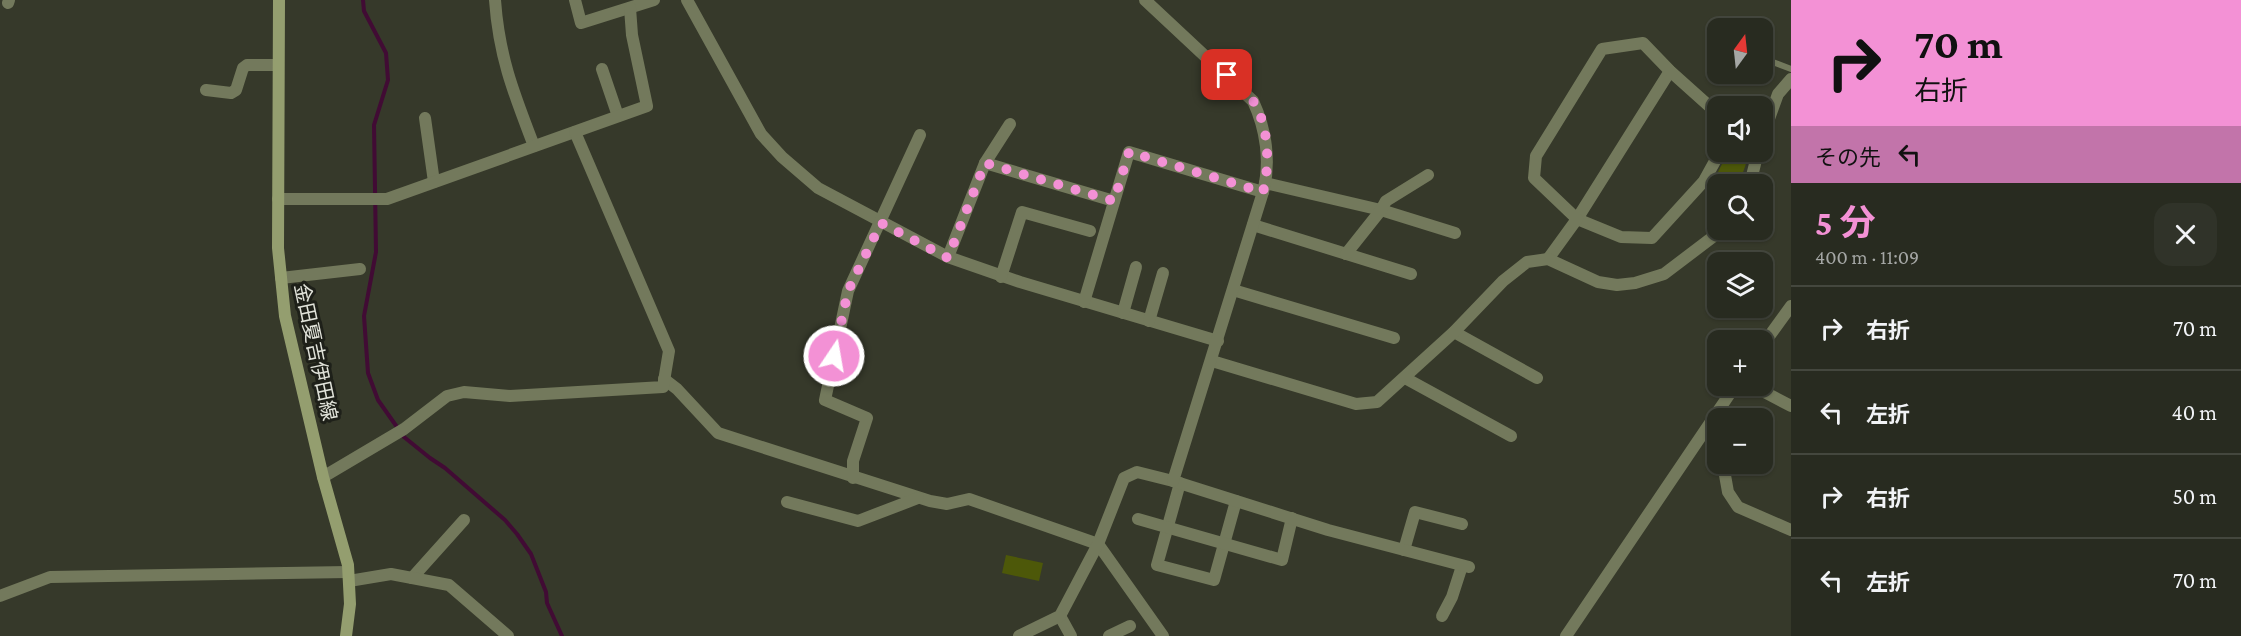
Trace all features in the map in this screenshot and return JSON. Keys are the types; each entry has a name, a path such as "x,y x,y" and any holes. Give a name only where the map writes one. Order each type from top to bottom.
{"main road":[{"name":"金田夏吉伊田線","path":"279,0 278,199 285,316 349,576 350,604 346,636"}],"street":[{"path":"495,0 497,33 504,66 534,146"},
{"path":"575,0 581,24 654,0"},
{"path":"687,0 761,134 782,157 818,188 948,258 1002,277 1218,341"},
{"path":"1145,0 1253,101 1263,121 1266,143 1264,188 1177,482 1157,565 1215,580 1236,501"},
{"path":"278,199 374,200 434,182 647,106 632,35 630,8"},
{"path":"1707,104 1643,43 1602,49 1536,156 1534,178 1577,219 1621,237 1652,238 1704,181 1714,162"},
{"path":"206,90 231,93 236,90 243,68 247,65 278,65"},
{"path":"602,69 618,116"},
{"path":"1548,259 1577,219 1670,71"},
{"path":"1773,108 1778,94 1790,76"},
{"path":"425,118 434,182"},
{"path":"948,258 985,163 1011,124"},
{"path":"323,477 398,432 447,396 464,392 510,396 663,387 669,351 575,132"},
{"path":"853,478 853,461 867,418 825,400 848,291 920,135"},
{"path":"1084,302 1129,152 1264,188 1381,210 1455,233"},
{"path":"985,163 1114,201"},
{"path":"1346,254 1386,201 1428,176"},
{"path":"1002,277 1022,212 1090,231"},
{"path":"1253,225 1411,274"},
{"path":"1212,361 1356,404 1377,402 1454,332 1503,281 1527,262 1548,259 1598,282 1617,285 1635,283 1664,274 1709,240"},
{"path":"1123,313 1136,267"},
{"path":"281,278 360,269"},
{"path":"1149,321 1163,273"},
{"path":"1233,290 1394,338"},
{"path":"1773,331 1791,306"},
{"path":"1454,332 1537,378"},
{"path":"1405,378 1511,436"},
{"path":"664,379 677,389 718,433 918,498 947,504 969,499 1098,544 1163,636"},
{"path":"1773,396 1791,405"},
{"path":"1566,636 1707,427"},
{"path":"1019,636 1060,616 1098,544 1125,478 1137,472 1466,567 1442,616"},
{"path":"1725,474 1728,492 1738,507 1791,530"},
{"path":"787,502 858,521 918,498"},
{"path":"1404,550 1415,512 1461,524"},
{"path":"1138,519 1282,560 1292,518"},
{"path":"412,578 464,520"},
{"path":"0,596 50,577 391,574 449,585 508,636"},
{"path":"1060,616 1071,636"},
{"path":"1109,636 1130,626"}],"lane":[{"path":"1773,65 1790,76"}],"building":[{"path":"1723,162 1747,162 1742,174 1717,174"},
{"path":"1006,555 1043,563 1039,581 1002,573"}],"waterway":[{"path":"363,0 364,11 386,53 388,80 374,125 376,252 364,316 368,373 378,400 404,437 445,468 505,520 517,534 531,554 546,592 547,603 562,636"}],"route":[{"path":"834,356 848,291 881,223 948,258 985,163 1114,201 1129,152 1263,192 1266,143 1263,121 1253,101 1227,75"}]}
